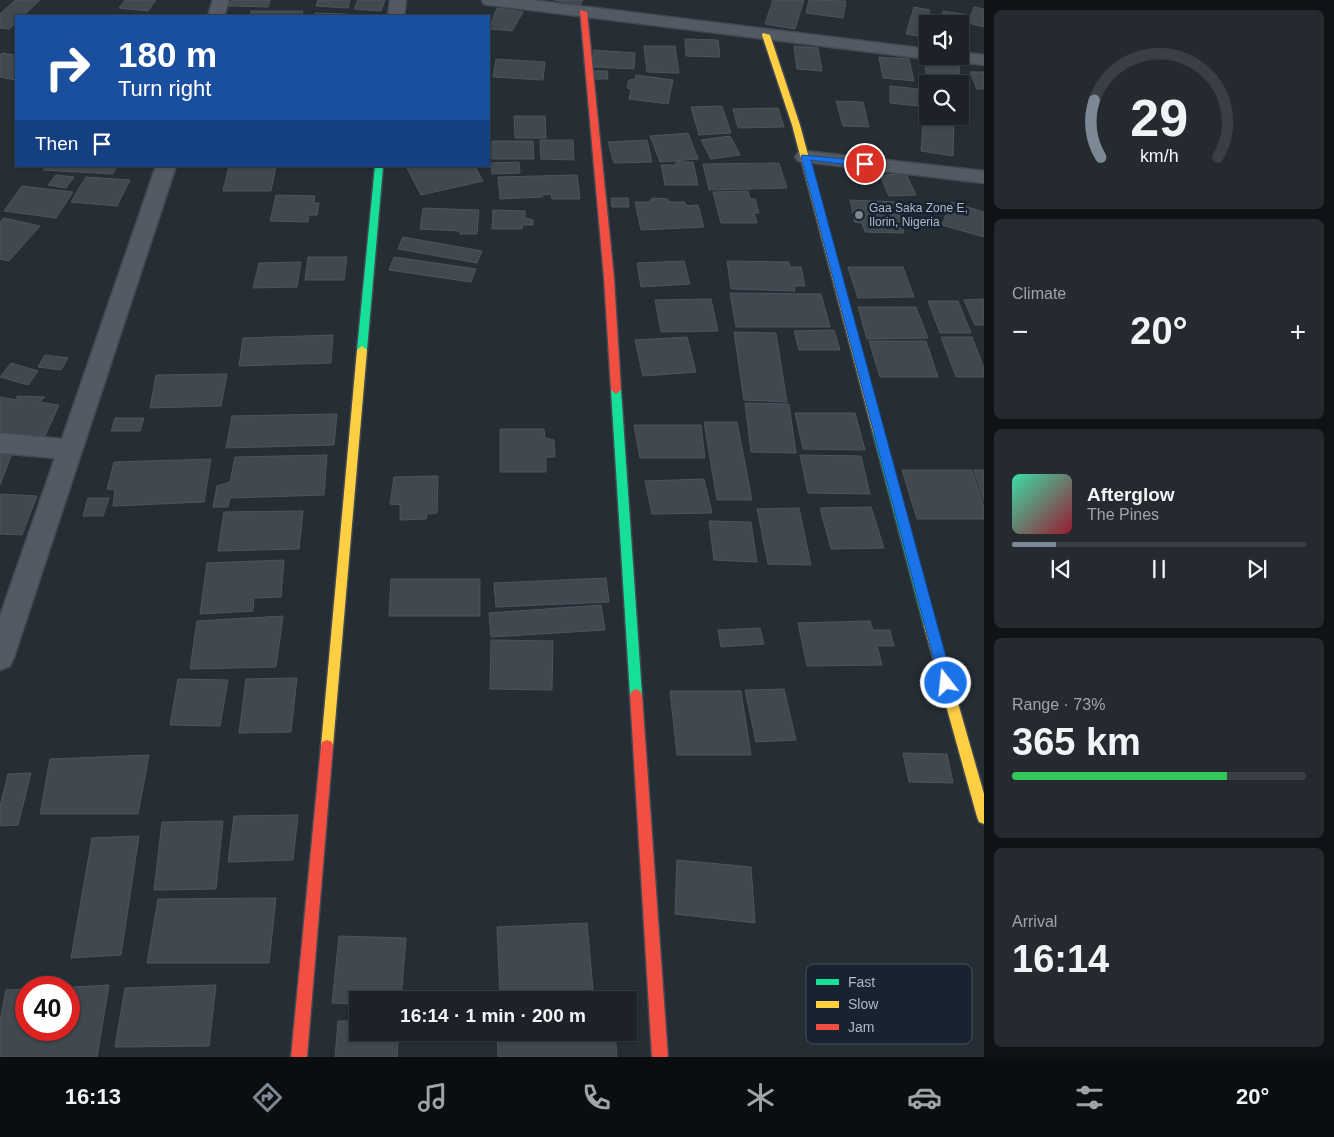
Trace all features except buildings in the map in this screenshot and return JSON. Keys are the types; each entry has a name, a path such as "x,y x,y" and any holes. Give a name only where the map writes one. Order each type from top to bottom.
{"street":[{"path":"216,15 221,0"},
{"path":"396,15 398,0"},
{"path":"490,0 919,53"},
{"path":"583,12 609,278 660,1057"},
{"path":"766,35 805,157 984,817"},
{"path":"969,58 984,60"},
{"path":"805,157 984,177"},
{"path":"0,657 166,167"},
{"path":"299,1057 379,167"},
{"path":"0,443 69,449"}],"traffic: fast":[{"path":"362,350 379,167"},
{"path":"616,390 636,695"},
{"path":"878,433 930,626"}],"traffic: slow":[{"path":"766,35 796,125 878,433"},
{"path":"327,746 362,350"},
{"path":"930,626 984,817"}],"traffic: jam":[{"path":"583,12 609,278 616,390"},
{"path":"636,695 660,1057"},
{"path":"299,1057 327,746"}],"place":[{"name":"Gaa Saka Zone E, Ilorin, Nigeria","path":"859,215"}],"route":[{"path":"865,164 805,157 946,683"}]}
